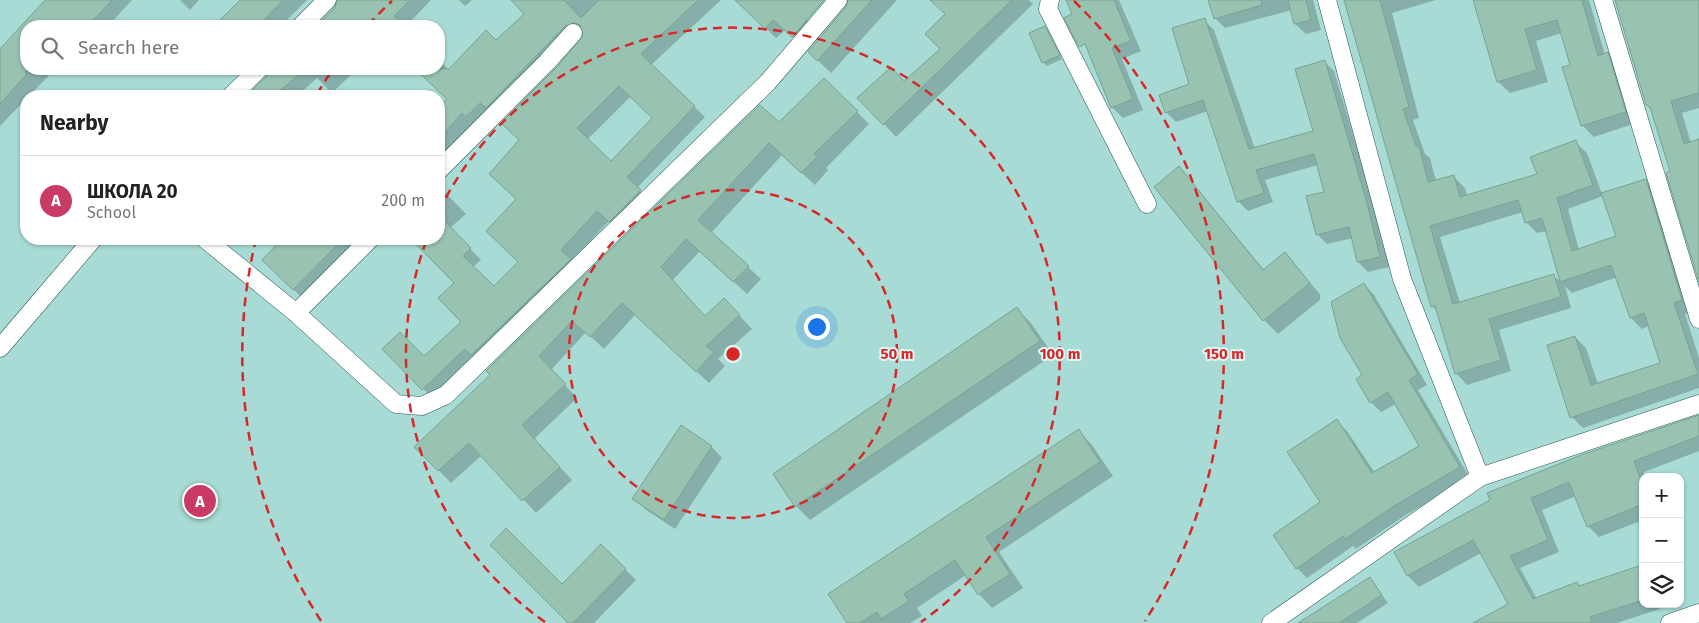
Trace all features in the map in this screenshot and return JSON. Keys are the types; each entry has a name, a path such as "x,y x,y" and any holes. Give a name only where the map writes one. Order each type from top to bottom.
{"street":[{"path":"307,20 328,0"},
{"path":"212,245 296,312 396,404 422,406 446,395 768,82 838,0"},
{"path":"1050,0 1048,9 1147,204"},
{"path":"1327,0 1402,279 1480,477"},
{"path":"1603,0 1699,319"},
{"path":"445,164 547,62 573,33"},
{"path":"237,90 252,75"},
{"path":"2,341 88,245"},
{"path":"296,312 364,245"},
{"path":"1272,623 1480,477 1699,404"},
{"path":"1670,623 1699,613"}],"building":[{"path":"45,0 112,0 94,20 27,20"},
{"path":"240,0 283,0 264,20 220,20"},
{"path":"337,0 410,0 394,16 398,20 322,20 335,8"},
{"path":"511,0 564,0 581,18 599,0 698,0 641,54 695,106 627,177 641,190 609,222 597,211 561,250 571,259 471,355 465,349 422,390 382,349 400,332 424,356 461,322 438,298 454,283 417,245 445,245 445,221 471,248 463,256 494,286 518,262 486,231 516,199 489,174 519,140 501,123 555,69 583,36 580,25 575,23 565,26 486,108 480,103 466,117 462,113 445,132 445,101 447,99 445,97 445,90 437,90 421,75 445,75 445,69 449,69 486,30 496,40 524,14","holes":["619,86 652,118 611,161 577,128"]},
{"path":"735,0 824,0 792,37 773,20 765,29"},
{"path":"848,0 872,0 817,61 808,52 846,7"},
{"path":"930,0 1012,0 883,125 857,98 891,67 904,81 940,49 925,34 945,14"},
{"path":"1066,0 1114,0 1131,41 1112,48 1133,99 1111,108 1085,44 1079,47 1064,18 1072,14"},
{"path":"1208,0 1261,0 1262,5 1214,19"},
{"path":"1288,0 1306,0 1311,20 1294,24"},
{"path":"1344,0 1380,0 1409,107 1403,109 1416,146 1419,146 1428,182 1454,175 1460,197 1537,174 1530,157 1576,140 1593,185 1557,198 1572,251 1616,236 1601,193 1646,179 1682,300 1674,303 1698,374 1570,418 1547,345 1575,336 1591,385 1660,363 1644,313 1630,318 1611,265 1560,282 1542,218 1525,223 1518,200 1430,226 1453,304 1554,274 1561,297 1489,319 1501,360 1455,374 1435,306 1431,307"},
{"path":"1473,0 1582,0 1598,56 1608,52 1626,112 1581,126 1562,67 1570,65 1557,20 1525,29 1537,70 1497,82"},
{"path":"1615,0 1699,0 1699,93 1671,101 1684,144 1699,139 1699,282 1666,173 1670,171 1650,107 1646,105"},
{"path":"1205,18 1249,149 1313,131 1295,69 1325,60 1367,203 1380,257 1357,262 1349,227 1316,235 1306,196 1324,192 1314,154 1256,170 1264,193 1237,202 1203,100 1165,113 1159,95 1189,84 1172,28"},
{"path":"1045,26 1060,55 1042,63 1029,33"},
{"path":"20,27 20,75 26,75 0,104 0,49"},
{"path":"267,75 298,75 281,90 252,90"},
{"path":"824,78 858,111 814,154 817,157 801,173 769,143 698,220 749,266 733,282 686,239 661,267 705,316 724,298 740,315 706,346 714,352 696,372 622,303 590,337 572,321 539,356 566,384 522,425 560,467 522,501 469,443 438,471 414,447 490,375 486,371 760,105 779,122"},
{"path":"1179,166 1263,270 1285,252 1310,283 1263,321 1154,187"},
{"path":"276,245 337,245 293,290 262,260"},
{"path":"1364,283 1418,374 1409,380 1460,467 1394,506 1345,539 1343,536 1296,569 1273,535 1320,502 1287,452 1337,419 1372,473 1419,446 1388,392 1370,403 1356,379 1362,375 1340,338 1331,302"},
{"path":"1017,307 1040,341 795,507 773,474"},
{"path":"1699,415 1699,436 1634,461 1639,475 1639,506 1587,527 1569,482 1531,498 1548,540 1510,556 1533,599 1577,582 1579,586 1639,566 1639,601 1590,617 1592,623 1473,623 1508,604 1473,540 1407,576 1394,552 1490,500 1487,493 1581,455"},
{"path":"681,425 712,446 664,520 632,499"},
{"path":"1079,429 1100,462 986,537 1010,574 978,595 955,560 904,594 909,601 881,619 877,612 860,623 847,623 828,594"},
{"path":"506,528 562,584 601,544 626,569 573,623 568,623 490,545"},
{"path":"1370,577 1382,595 1339,623 1298,623"}],"place":[{"name":"ШКОЛА 20","path":"200,501"}]}
